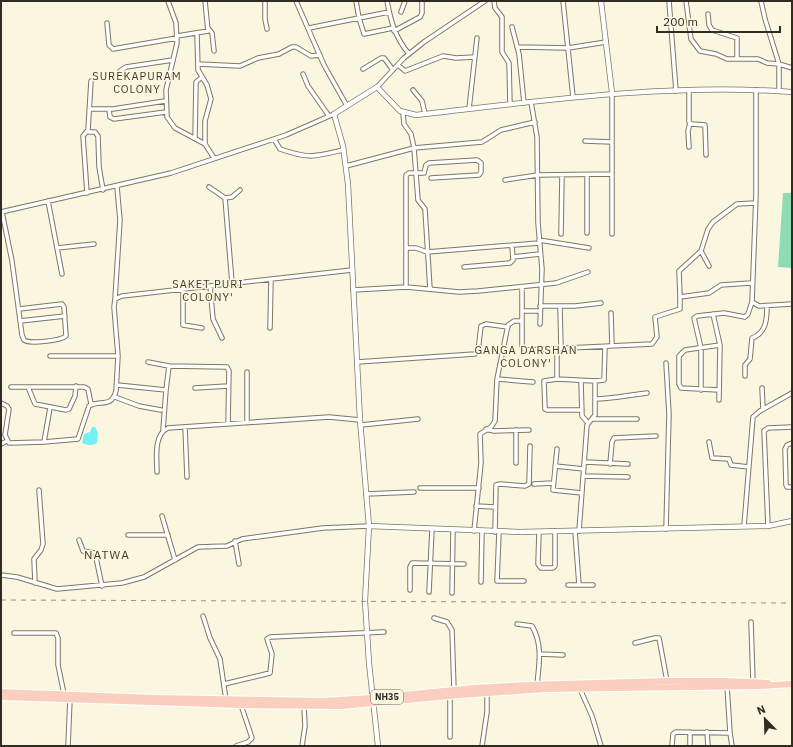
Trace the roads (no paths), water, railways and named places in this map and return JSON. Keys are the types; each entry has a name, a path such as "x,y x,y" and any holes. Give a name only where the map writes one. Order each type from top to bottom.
{"highway":[{"name":"NH35","path":"1,697 304,706 374,701 537,685 667,681 792,684"},
{"name":"NH35","path":"452,693 760,686 772,684"},
{"name":"NH35","path":"1,692 226,700 374,701"}],"street":[{"path":"168,1 176,23 177,37 166,90 166,112 170,122 175,128 205,144 214,158"},
{"path":"205,1 208,28 212,33 214,51"},
{"path":"265,1 265,19 267,29"},
{"path":"296,1 330,77 348,106"},
{"path":"356,1 363,34 393,29 420,17 422,13 422,1"},
{"path":"387,1 393,29 399,42 409,54"},
{"path":"401,12 405,1"},
{"path":"19,309 62,304 65,316 66,336 60,339 26,342 22,335 10,248 2,212 117,187 171,173 274,139 331,115 377,87 409,54 484,1"},
{"path":"494,1 495,8 502,17 502,52 509,63 510,104"},
{"path":"563,1 572,97"},
{"path":"601,1 612,93 612,234"},
{"path":"669,1 676,91"},
{"path":"686,1 691,39 696,48 700,51 716,54 727,59 754,58 767,63 779,64 792,68"},
{"path":"761,1 779,64 779,91"},
{"path":"309,28 389,12"},
{"path":"708,14 709,26 712,30 737,38 737,59"},
{"path":"107,23 109,45 113,49 205,33 208,28"},
{"path":"512,27 518,46 524,103"},
{"path":"197,34 198,70 209,90 211,99 205,121 205,144"},
{"path":"469,109 477,38"},
{"path":"518,46 568,48 606,42"},
{"path":"198,64 240,66 258,58 279,54 292,47 296,47 311,56 320,55"},
{"path":"398,64 405,71 443,56 456,58 475,57"},
{"path":"362,69 381,58 384,58 393,70"},
{"path":"120,71 126,67 173,60"},
{"path":"303,74 308,86 331,115 343,150 346,166 360,422 369,526 365,601 369,663 378,746"},
{"path":"195,138 196,82 202,77"},
{"path":"87,193 83,136 87,132 91,81"},
{"path":"377,87 403,113 404,124 411,134 414,148 418,200 425,209 430,289"},
{"path":"413,90 422,101 425,114"},
{"path":"701,390 701,348 694,318 697,316 724,313 745,316 748,314 752,302 751,283 755,203 756,90"},
{"path":"403,113 425,114 612,93 756,90 792,92"},
{"path":"689,91 689,147"},
{"path":"89,109 109,109 165,100"},
{"path":"531,102 535,122 538,175 541,285 540,324"},
{"path":"109,109 110,117 114,119 166,112"},
{"path":"346,166 414,148 482,142 501,130 535,122"},
{"path":"690,123 705,125 706,154"},
{"path":"87,132 96,133 98,136 99,166 103,190"},
{"path":"274,139 280,149 303,157 316,156 343,150"},
{"path":"585,141 612,142"},
{"path":"406,287 406,178 409,173 424,172 426,165 430,163 477,160 481,163 481,172 479,175 431,178"},
{"path":"504,180 538,175 612,174"},
{"path":"561,234 562,175"},
{"path":"587,175 587,233"},
{"path":"91,404 109,402 114,397 117,385 118,356 114,307 120,227 117,187"},
{"path":"209,187 225,198 232,197 240,190"},
{"path":"225,198 232,283"},
{"path":"48,201 62,274"},
{"path":"522,287 522,348 526,350 605,347 654,343 657,337 655,317 680,309 679,271 701,251 708,229 713,222 737,204 755,203"},
{"path":"406,248 416,248 427,252 512,245 539,241 589,248"},
{"path":"57,248 94,244"},
{"path":"464,267 510,263 513,260 512,245"},
{"path":"701,251 709,266"},
{"path":"513,257 540,254"},
{"path":"115,299 122,296 352,270"},
{"path":"353,290 406,287 469,292 560,282 588,272"},
{"path":"270,328 271,279"},
{"path":"680,297 709,294 721,285 751,283"},
{"path":"210,286 212,319 221,333 222,338"},
{"path":"183,289 183,325 202,328"},
{"path":"752,302 759,306 792,304"},
{"path":"522,311 601,303"},
{"path":"744,376 745,365 750,359 752,338 759,335 766,324 767,306"},
{"path":"557,379 560,307"},
{"path":"612,313 612,346"},
{"path":"713,314 720,345 719,400"},
{"path":"20,321 65,316"},
{"path":"474,531 479,488 480,434 495,421 497,379 508,327 512,322 522,321"},
{"path":"357,362 475,354 478,351 481,326 486,324 508,327"},
{"path":"719,390 684,389 679,384 680,354 685,350 720,345"},
{"path":"582,410 544,409 544,381 557,379 581,381 604,380 605,347"},
{"path":"50,356 118,356"},
{"path":"148,362 170,366 227,367 229,371 228,424"},
{"path":"666,363 669,414 666,529"},
{"path":"157,472 158,441 164,430 166,390 170,366"},
{"path":"247,372 247,423"},
{"path":"497,379 533,382"},
{"path":"581,381 583,418 588,423"},
{"path":"579,585 577,531 584,476 588,423 595,415 595,381"},
{"path":"117,385 166,390"},
{"path":"28,387 35,404 50,408 69,409 75,396 76,386"},
{"path":"195,388 228,386"},
{"path":"1,444 7,441 11,443 78,439 86,412 91,404 86,387 11,387"},
{"path":"762,388 763,409"},
{"path":"595,399 617,398 626,395 647,393"},
{"path":"744,526 752,422 756,413 792,393"},
{"path":"114,397 138,406 161,410"},
{"path":"1,403 9,409 5,435 7,441"},
{"path":"44,442 50,408"},
{"path":"164,430 185,427 330,417 360,422 418,420"},
{"path":"593,419 637,419"},
{"path":"185,427 186,477"},
{"path":"768,526 764,431 768,428 792,427"},
{"path":"486,429 494,431 529,430"},
{"path":"516,430 516,462"},
{"path":"610,464 612,442 614,438 656,436"},
{"path":"710,442 712,458 729,459 731,465 749,467"},
{"path":"792,443 787,445 785,449 786,484 787,487 792,488"},
{"path":"524,581 498,581 496,485 525,486 529,484 530,446"},
{"path":"557,449 552,488 554,491 582,493"},
{"path":"584,462 628,464"},
{"path":"555,466 584,469"},
{"path":"584,476 628,477"},
{"path":"534,484 553,483"},
{"path":"420,488 479,488"},
{"path":"35,583 34,559 41,550 43,544 39,490"},
{"path":"366,494 414,492"},
{"path":"476,506 496,507"},
{"path":"162,516 175,560"},
{"path":"1,575 17,577 57,589 102,586 133,581 198,547 223,546 235,541 323,528 369,526 497,532 539,532 768,526 792,521"},
{"path":"429,592 432,529"},
{"path":"452,593 453,530"},
{"path":"481,582 482,531"},
{"path":"539,532 539,568 552,568 555,566 555,531"},
{"path":"128,535 168,535"},
{"path":"79,540 83,550 95,553 102,586"},
{"path":"235,541 239,564"},
{"path":"410,590 411,565 415,563 464,564"},
{"path":"568,585 593,585"},
{"path":"203,616 210,638 220,659 226,700"},
{"path":"434,618 447,622 452,630 450,737"},
{"path":"751,622 753,682"},
{"path":"517,624 530,625 534,628 540,654 537,685"},
{"path":"224,684 270,673 272,654 267,639 269,637 368,634 384,632"},
{"path":"14,633 56,633 58,638 58,665 64,694"},
{"path":"635,643 658,638 667,681"},
{"path":"540,654 563,655"},
{"path":"726,686 732,746"},
{"path":"580,689 594,721 601,746"},
{"path":"482,746 487,712 487,692"},
{"path":"68,746 70,699"},
{"path":"236,746 248,742 252,738 241,705"},
{"path":"302,746 305,726 304,706"},
{"path":"672,746 674,732 730,733"},
{"path":"690,732 690,746"},
{"path":"707,732 708,746"}],"water":[{"path":"92,427 95,427 98,433 97,443 90,445 82,443 84,434 90,432"}],"railway":[{"path":"1,600 792,603"}],"district":[{"name":"SUREKAPURAM COLONY","path":"137,82"},
{"name":"SAKET PURI COLONY'","path":"208,290"},
{"name":"GANGA DARSHAN COLONY'","path":"526,356"},
{"name":"NATWA","path":"107,555"}]}
